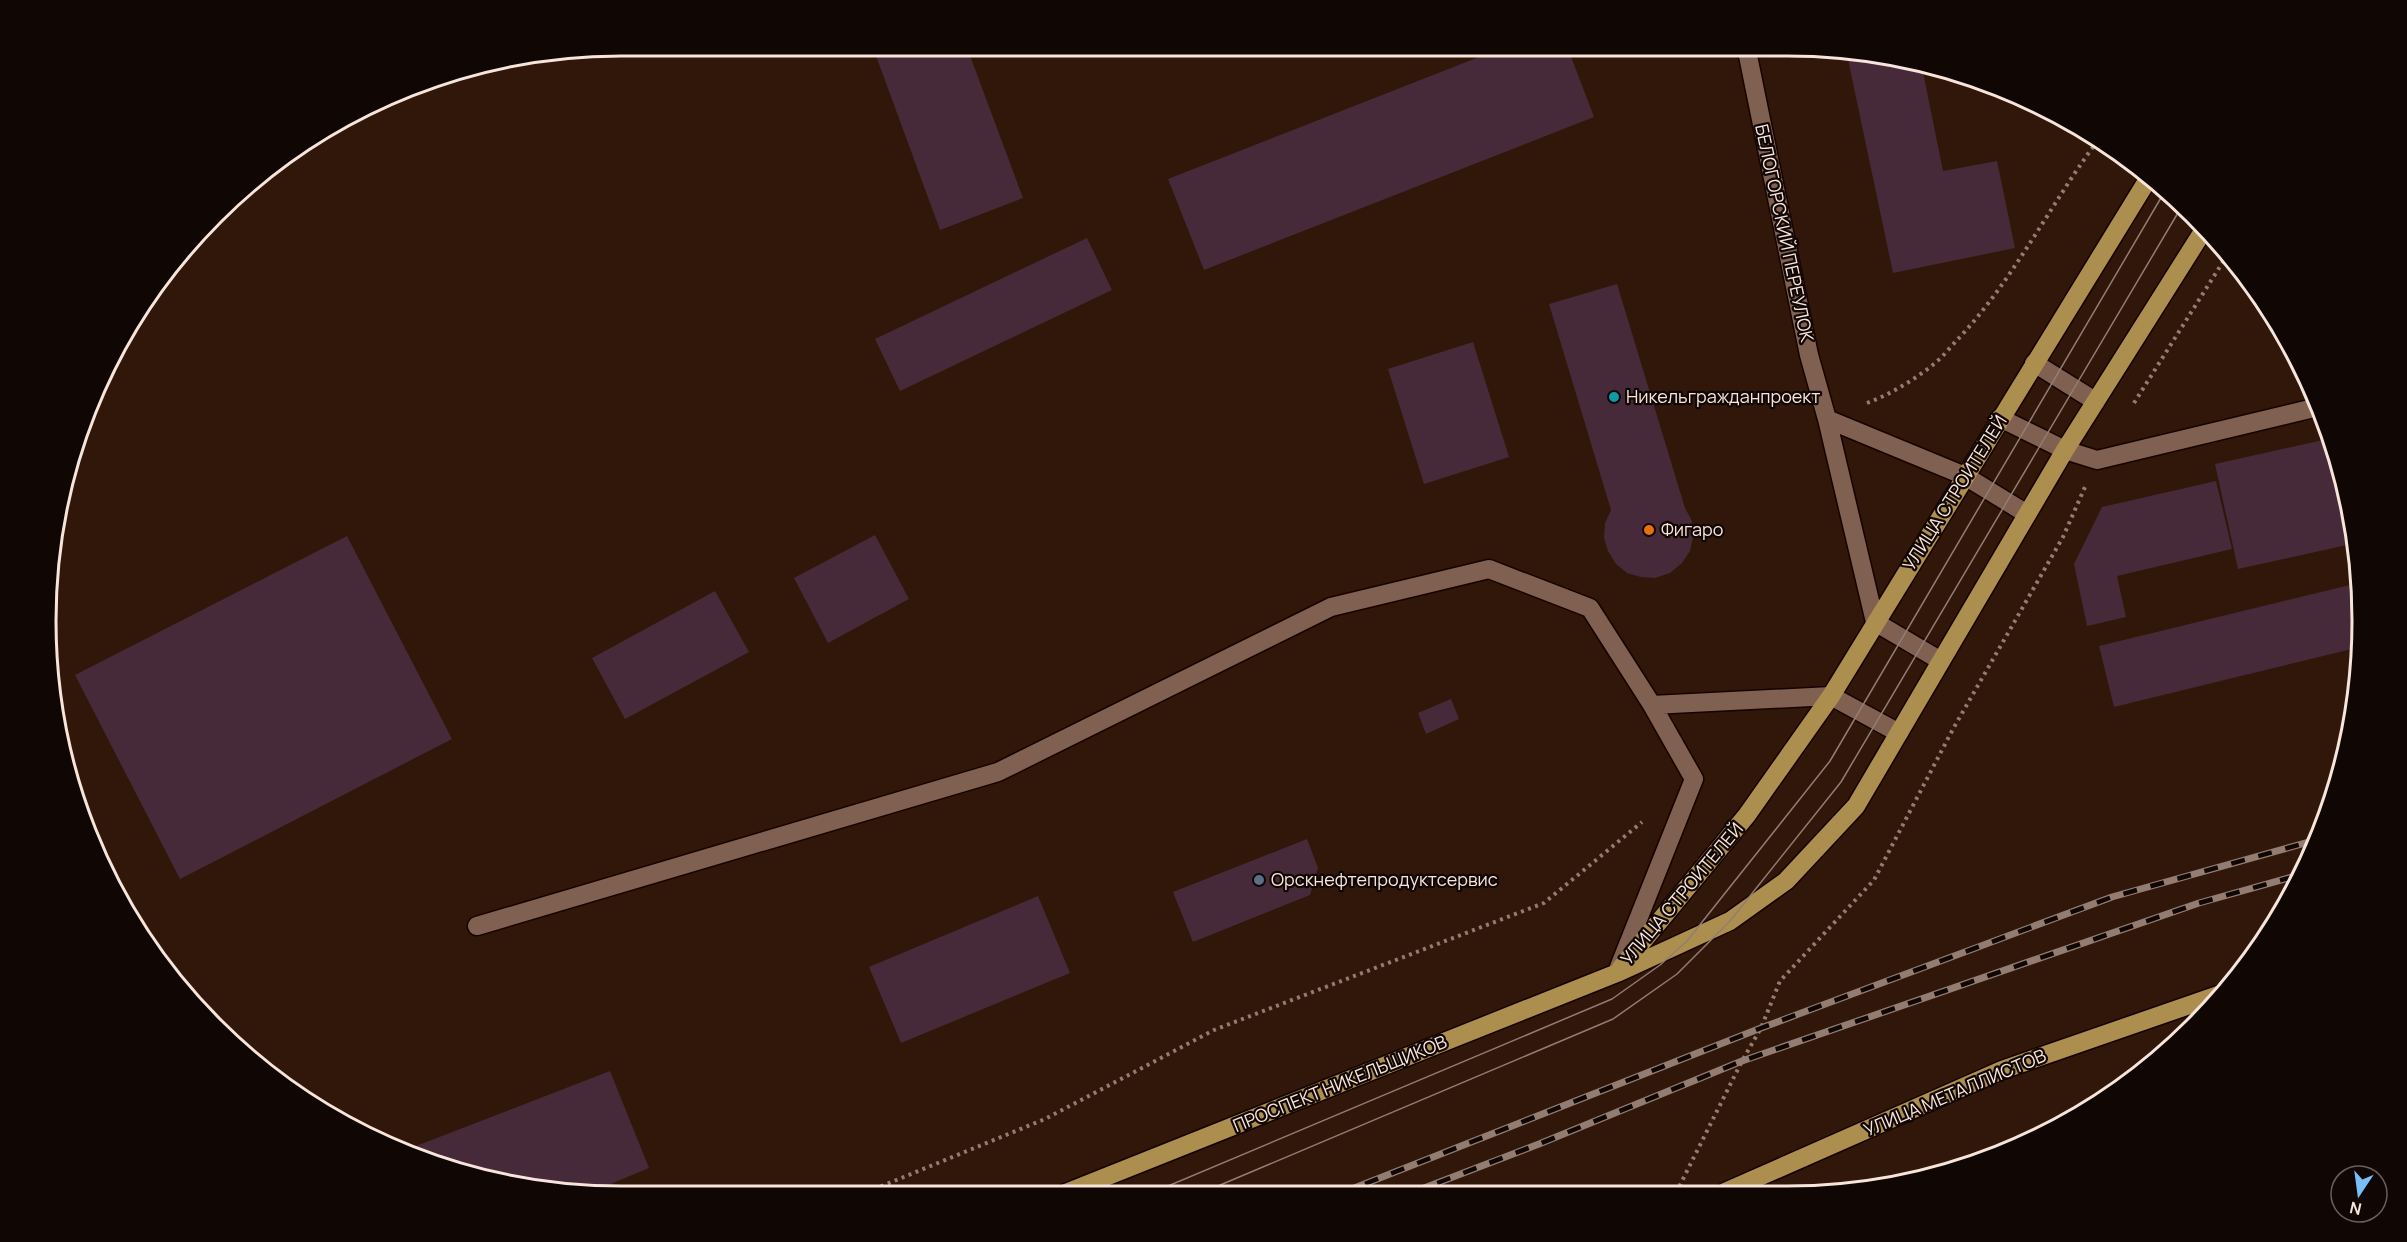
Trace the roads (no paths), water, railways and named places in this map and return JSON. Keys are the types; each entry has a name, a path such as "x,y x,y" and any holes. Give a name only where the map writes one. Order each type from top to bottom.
{"main road":[{"name":"УЛИЦА СТРОИТЕЛЕЙ","path":"1617,973 1747,815 1831,696 2145,184"},
{"name":"УЛИЦА СТРОИТЕЛЕЙ","path":"1617,973 1730,921 1785,881 1856,806 2065,450 2200,236"},
{"name":"ПРОСПЕКТ НИКЕЛЬЩИКОВ","path":"1083,1186 1617,973"},
{"name":"УЛИЦА МЕТАЛЛИСТОВ","path":"1739,1186 2002,1070 2206,999"}],"street":[{"name":"БЕЛОГОРСКИЙ ПЕРЕУЛОК","path":"1748,56 1809,355 1827,419 1875,622"},
{"path":"2034,363 2095,401"},
{"path":"2000,418 2065,450 2097,460 2310,409"},
{"path":"1827,419 1965,476 2027,514"},
{"path":"477,926 998,772 1331,607 1489,569 1590,608 1652,705 1694,779 1617,973"},
{"path":"1875,622 1941,661"},
{"path":"1652,705 1831,696 1899,733"}],"tram line":[{"path":"1168,1186 1612,999 1660,965 1687,941 1830,761 2161,198"},
{"path":"1218,1186 1613,1019 1677,974 1730,921 1841,782 2178,213"}],"railway":[{"path":"1359,1186 1761,1028 2112,897 2305,843"},
{"path":"1429,1186 1742,1061 2199,903 2290,878"}],"place":[{"name":"Никельгражданпроект","path":"1614,397"},
{"name":"Фигаро","path":"1649,530"},
{"name":"Орскнефтепродуктсервис","path":"1259,880"}]}
